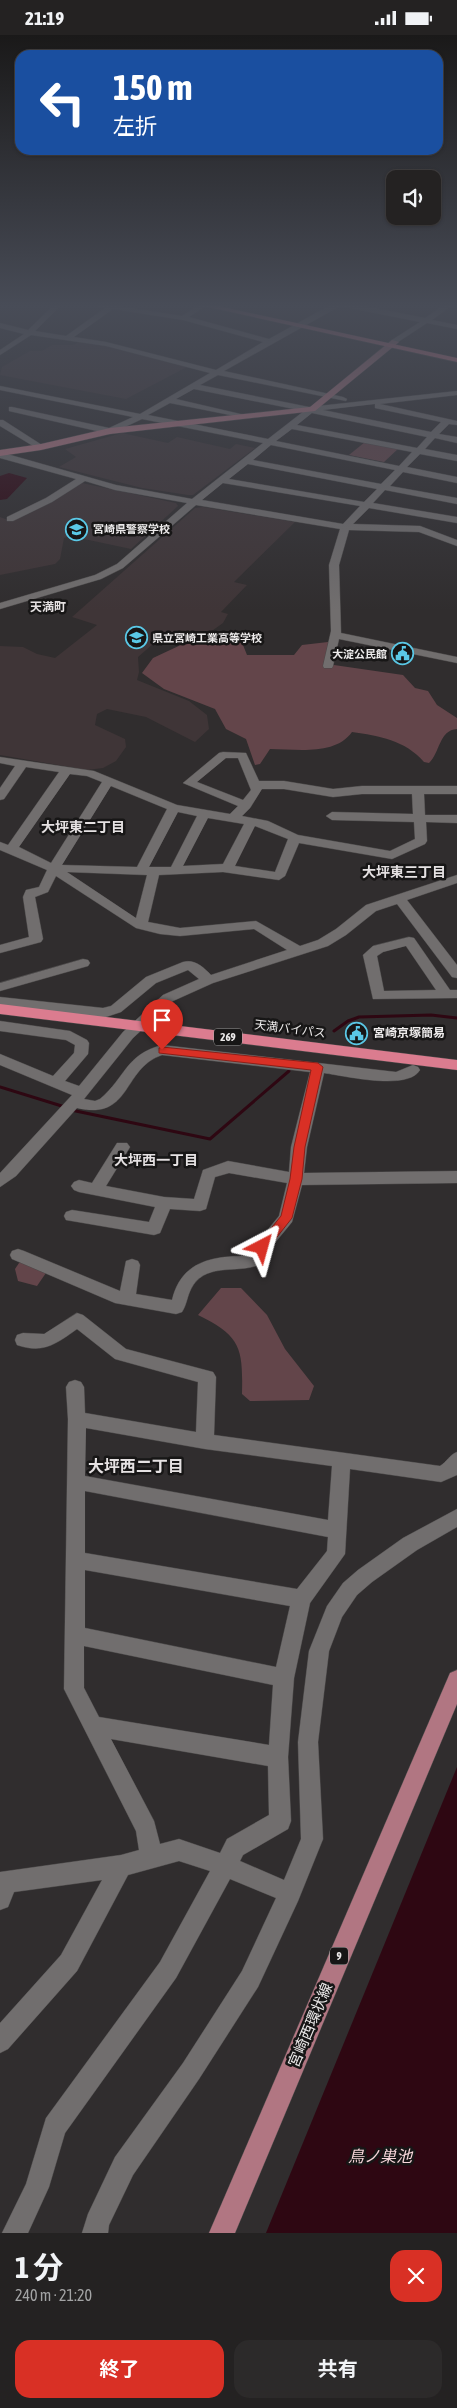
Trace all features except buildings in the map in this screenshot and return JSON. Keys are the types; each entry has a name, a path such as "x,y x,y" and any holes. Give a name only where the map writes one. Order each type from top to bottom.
{"highway":[{"name":"天満バイパス","path":"0,1009 133,1030 457,1075"},
{"name":"天満バイパス","path":"0,1019 133,1030 457,1065"}],"main road":[{"path":"0,454 41,447 110,431 312,409 316,406"},
{"name":"宮崎西環状線","path":"222,2233 457,1680"}],"street":[{"path":"18,406 9,410 110,431 159,406"},
{"path":"90,406 457,480"},
{"path":"195,406 245,416"},
{"path":"295,406 457,440"},
{"path":"0,606 108,573 132,557 194,501 312,409 342,406"},
{"path":"376,406 457,423"},
{"path":"328,666 335,635 334,565 346,527 447,421"},
{"path":"0,422 41,447"},
{"path":"290,426 457,458"},
{"path":"32,465 25,461 24,456 41,447"},
{"path":"0,454 32,465 114,487 346,527 420,529 457,543"},
{"path":"246,461 457,501"},
{"path":"10,519 49,500 84,479"},
{"path":"220,480 457,520"},
{"path":"335,635 457,660"},
{"path":"233,819 246,805 257,790 242,755 223,755 189,783 246,805"},
{"path":"0,760 67,769 101,776 108,781 174,808 264,824 295,838 392,855 421,841 418,789"},
{"path":"0,796 23,763"},
{"path":"67,769 6,847 53,869 141,925 160,930 180,932 256,925 300,952"},
{"path":"0,949 36,939 29,897 31,893 44,889 53,869 108,781"},
{"path":"255,785 284,785 333,793 362,790 418,789 457,791"},
{"path":"141,925 148,871 174,808"},
{"path":"175,870 204,814"},
{"path":"332,816 457,819"},
{"path":"228,869 251,822"},
{"path":"53,869 148,871 228,869 279,876 295,838"},
{"path":"0,1181 11,1172 73,1103 133,1030 168,998 208,980 300,952 335,936 372,908 457,879"},
{"path":"399,898 457,974"},
{"path":"409,941 451,994 378,996 370,955 378,949 409,941"},
{"path":"0,987 83,963"},
{"path":"0,1001 103,1013 116,1009 151,980 188,965 197,967 208,980"},
{"path":"0,1027 70,1036 82,1043 81,1054 55,1083"},
{"path":"0,1059 55,1083 73,1103 96,1106 107,1103 142,1057 152,1051 162,1050 398,1077 413,1069"},
{"path":"18,1255 127,1299 176,1307 181,1302 183,1288 192,1276 204,1267 221,1261 250,1262 286,1218 296,1179 299,1147 318,1067"},
{"path":"97,1188 122,1147"},
{"path":"79,1186 97,1188 164,1203 200,1205 208,1175 228,1167 296,1179 457,1177"},
{"path":"72,1216 154,1229 164,1203"},
{"path":"127,1299 132,1265"},
{"path":"23,1341 47,1341 76,1320 121,1354 207,1377 205,1441"},
{"path":"75,1387 77,1482 74,1689 146,1829 152,1858"},
{"path":"77,1419 115,1424 205,1441 441,1474 452,1469 457,1460"},
{"path":"15,2233 37,2187 55,2127 168,1970 235,1847 280,1821 278,1757 284,1678 301,1599 336,1554 341,1459"},
{"path":"77,1482 338,1530"},
{"path":"96,2233 97,2223 124,2166 191,2071 250,1979 290,1893 312,1839 308,1742 319,1651 327,1627 341,1599 350,1589 410,1543 457,1517"},
{"path":"76,1560 301,1599"},
{"path":"76,1635 284,1678"},
{"path":"92,1726 278,1757"},
{"path":"3,1888 121,1866 179,1850 224,1865 290,1893"},
{"path":"0,2041 69,1963 121,1866"}],"shaded area":[{"path":"122,433 168,443 177,437 230,449 236,444 255,448 193,495 142,488 59,467 76,457 65,449"},
{"path":"365,442 399,448 384,462 349,455"},
{"name":"宮崎県警察学校","path":"82,483 176,503 178,506 131,549 70,536 64,538 60,559 55,564 0,575 0,517 11,521"},
{"name":"県立宮崎工業高等学校","path":"203,507 295,522 234,582 247,585 221,612 228,614 223,623 209,633 186,641 153,644 138,657 139,672 137,680 189,701 207,715 209,729 195,742 146,717 107,709 97,714 95,725 125,739 126,747 116,761 103,768 87,770 0,755 0,646 23,647 37,654 55,658 97,625 72,617 195,508"},
{"path":"237,630 247,655 294,655 302,645 328,642 327,664 403,675 415,688 428,691 437,705 457,718 457,729 447,733 429,763 424,762 409,749 391,740 352,732 345,740 325,748 303,750 270,749 260,764 255,765 246,739 226,729 215,709 164,689 142,673 153,658 200,636"},
{"path":"26,1262 48,1270 37,1286 18,1281 15,1269 19,1263"},
{"path":"221,1288 241,1288 267,1315 285,1349 314,1386 309,1400 250,1401 242,1394 242,1365 237,1345 223,1330 198,1315"}],"water":[{"path":"9,473 27,478 7,499 0,500 0,476"},
{"name":"鳥ノ巣池","path":"457,1767 457,2233 266,2233"}],"waterway":[{"path":"334,1031 348,1021 359,1017 431,1015 457,1018"},
{"path":"71,1110 210,1139 289,1071"},
{"path":"0,1087 65,1107"}],"place":[{"name":"宮崎県警察学校","path":"77,529"},
{"name":"県立宮崎工業高等学校","path":"136,638"},
{"name":"大淀公民館","path":"403,654"},
{"name":"宮崎京塚簡易","path":"357,1033"}],"district":[{"name":"天満町","path":"48,607"},
{"name":"大坪東二丁目","path":"83,827"},
{"name":"大坪東三丁目","path":"404,872"},
{"name":"大坪西一丁目","path":"156,1160"},
{"name":"大坪西二丁目","path":"136,1466"}],"route":[{"path":"162,1050 318,1067 299,1147 296,1179 286,1218 262,1247"}]}
